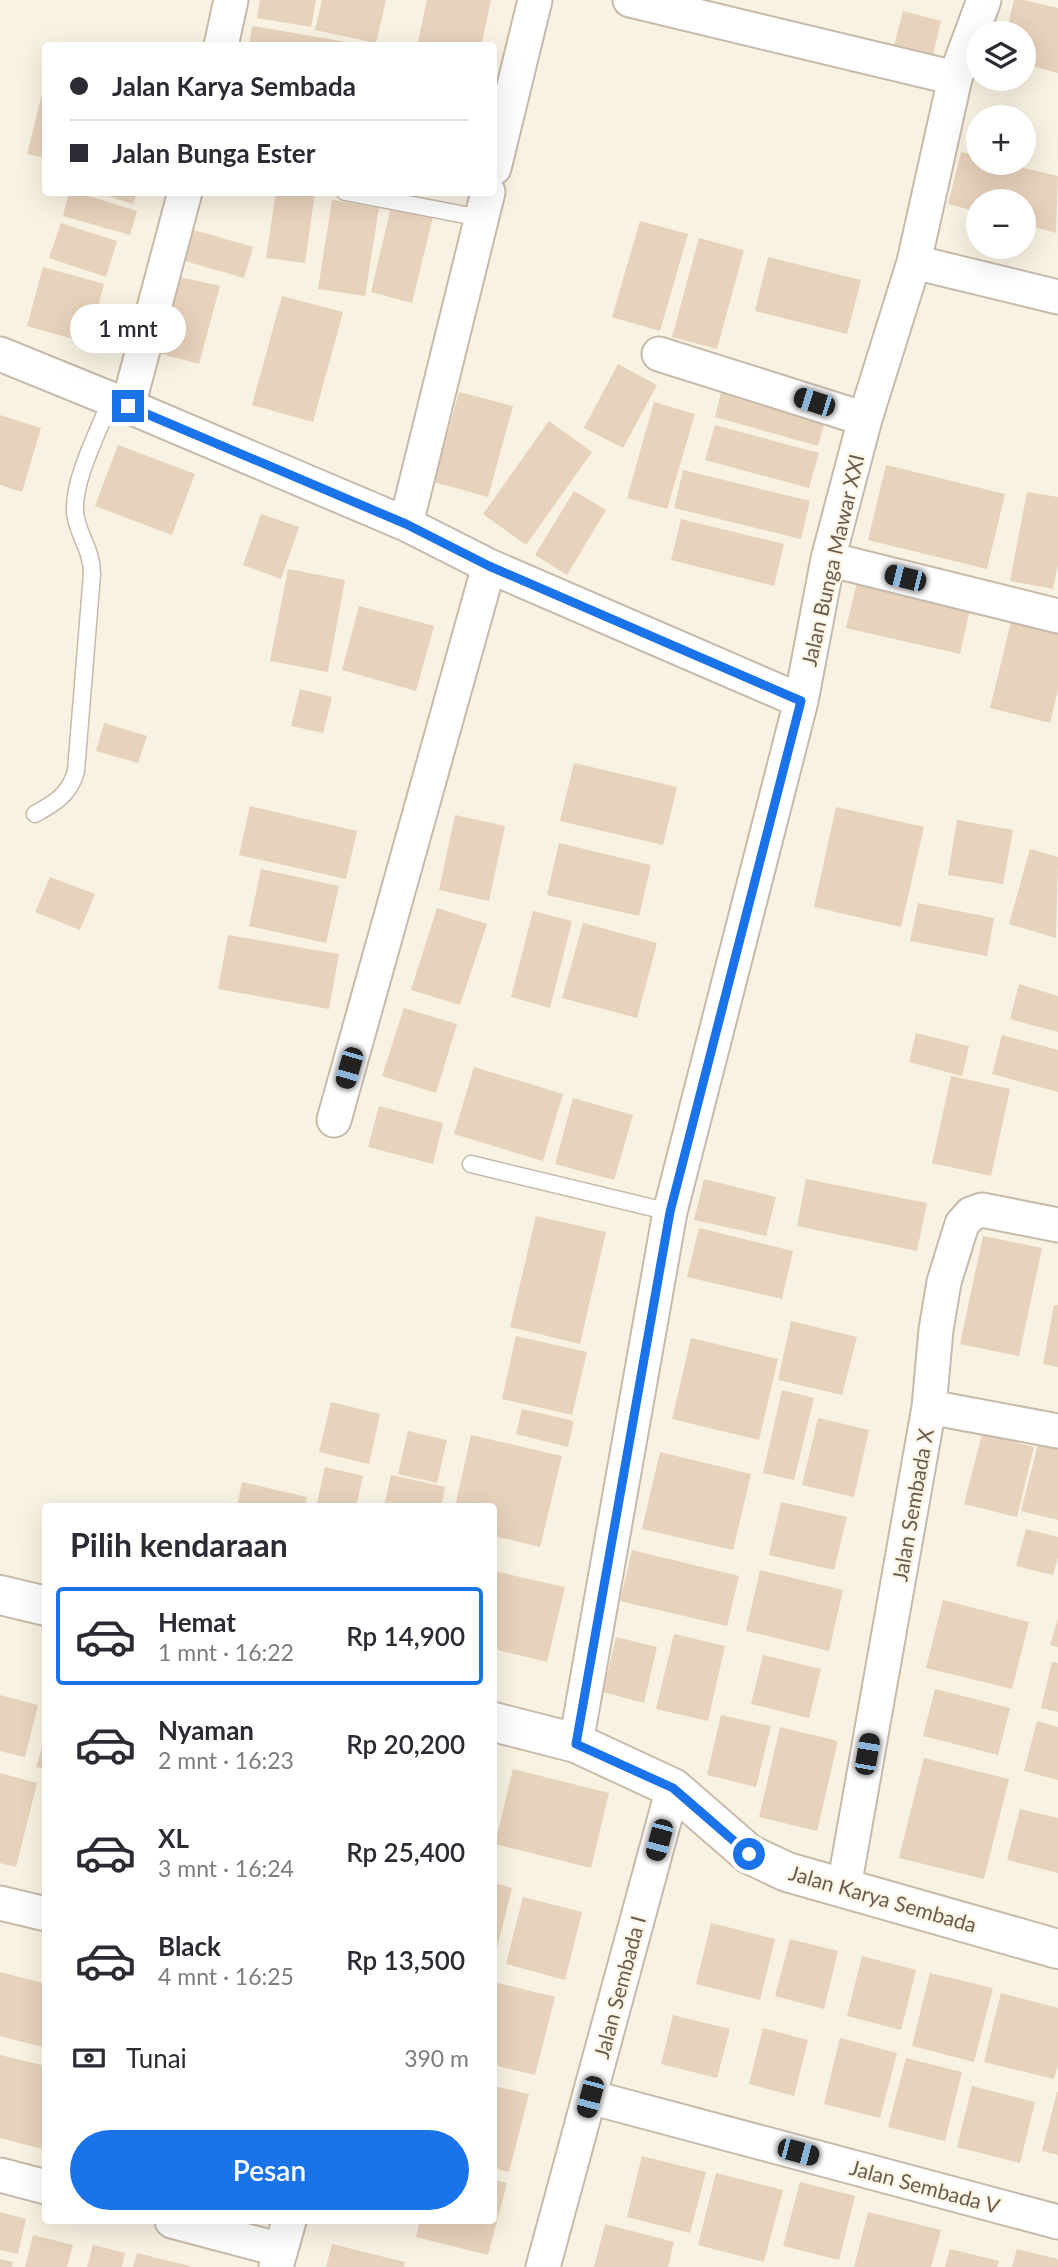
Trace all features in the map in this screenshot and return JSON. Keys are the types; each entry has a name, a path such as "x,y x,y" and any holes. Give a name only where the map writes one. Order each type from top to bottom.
{"street":[{"path":"222,42 231,0"},
{"path":"497,156 535,0"},
{"path":"630,0 955,78"},
{"name":"Jalan Bunga Mawar XXI","path":"576,1744 670,1212 801,701 828,559 865,419 914,262 955,78 984,0"},
{"path":"120,403 184,196"},
{"path":"406,524 484,205"},
{"path":"914,262 1058,297"},
{"path":"0,354 406,524 489,566 801,701"},
{"path":"659,354 865,419"},
{"path":"828,559 1058,616"},
{"path":"334,1120 489,566"},
{"name":"Jalan Sembada X","path":"844,1887 929,1407 936,1330 944,1282 962,1224 971,1214 982,1210 1058,1225"},
{"path":"929,1407 1058,1431"},
{"path":"0,1595 42,1605"},
{"name":"Jalan Karya Sembada","path":"497,1723 576,1744 673,1788 749,1854 787,1871 1058,1949"},
{"name":"Jalan Sembada I","path":"543,2267 673,1788"},
{"path":"0,1903 42,1913"},
{"name":"Jalan Sembada V","path":"590,2097 1058,2222"},
{"path":"0,2175 42,2186"},
{"path":"185,2224 282,2246"}],"lane":[{"path":"388,196 484,205"},
{"path":"35,814 58,802 73,783 76,771 92,574 88,547 75,515 76,489 120,403"},
{"path":"471,1164 670,1212"}],"building":[{"path":"260,0 316,0 311,27 257,18"},
{"path":"322,0 386,0 376,42 315,30"},
{"path":"427,0 491,0 482,42 418,42"},
{"path":"1014,0 1058,8 1058,73 1036,67 1036,21 1009,21"},
{"path":"903,11 941,21 933,55 894,46"},
{"path":"252,26 347,42 250,42"},
{"path":"42,94 42,157 27,154"},
{"path":"961,152 966,153 966,175 1036,175 1036,171 1058,176 1056,233 1036,227 1036,189 966,189 966,209 948,204"},
{"path":"68,196 89,196 137,211 130,235 63,216"},
{"path":"108,196 136,196 133,204"},
{"path":"275,196 314,196 305,263 266,258"},
{"path":"332,200 379,208 365,296 318,289"},
{"path":"391,207 433,217 412,303 371,292"},
{"path":"640,221 688,234 660,331 612,317"},
{"path":"61,223 117,241 106,277 49,258"},
{"path":"187,228 253,247 244,278 178,259"},
{"path":"699,238 744,250 717,349 672,337"},
{"path":"768,257 861,280 847,334 755,311"},
{"path":"43,267 104,284 88,343 27,326"},
{"path":"175,276 220,286 199,364 158,353"},
{"path":"282,296 343,312 313,422 252,405"},
{"path":"618,364 657,385 623,448 584,428"},
{"path":"722,388 826,418 818,446 715,417"},
{"path":"459,392 513,406 488,497 434,482"},
{"path":"654,402 695,414 667,509 627,498"},
{"path":"0,415 41,428 22,492 0,485"},
{"path":"549,421 592,452 526,545 483,514"},
{"path":"715,425 819,453 809,488 705,460"},
{"path":"118,445 195,474 172,535 95,506"},
{"path":"886,465 1005,494 987,569 868,540"},
{"path":"683,470 810,501 801,539 674,508"},
{"path":"574,491 606,510 567,575 535,555"},
{"path":"1027,492 1058,497 1058,564 1053,589 1010,581"},
{"path":"261,514 299,527 281,579 243,565"},
{"path":"681,519 784,544 774,586 671,560"},
{"path":"288,569 345,580 328,672 270,661"},
{"path":"857,582 970,609 960,654 846,628"},
{"path":"359,606 434,626 416,691 342,670"},
{"path":"1011,622 1058,634 1058,690 1050,723 990,708"},
{"path":"300,689 332,697 323,733 291,726"},
{"path":"104,723 147,736 138,763 96,751"},
{"path":"574,763 677,787 663,845 560,821"},
{"path":"250,806 357,831 346,879 239,855"},
{"path":"836,807 924,827 901,927 814,907"},
{"path":"455,815 505,826 489,901 439,890"},
{"path":"957,820 1013,830 1003,884 948,875"},
{"path":"559,843 651,865 639,916 547,895"},
{"path":"1030,849 1058,857 1056,938 1009,924"},
{"path":"261,869 339,886 326,943 249,926"},
{"path":"50,877 95,894 80,930 35,912"},
{"path":"918,903 994,918 987,956 910,941"},
{"path":"437,908 487,924 460,1005 411,990"},
{"path":"533,911 572,921 550,1008 511,997"},
{"path":"583,923 657,943 637,1018 562,998"},
{"path":"228,935 339,954 329,1009 218,989"},
{"path":"1019,984 1058,996 1058,1032 1010,1019"},
{"path":"404,1008 457,1024 436,1093 382,1076"},
{"path":"916,1033 969,1046 962,1076 909,1062"},
{"path":"1002,1035 1058,1050 1058,1092 992,1074"},
{"path":"474,1067 563,1094 543,1161 454,1134"},
{"path":"951,1076 1010,1089 991,1176 932,1163"},
{"path":"573,1098 633,1115 614,1180 555,1164"},
{"path":"379,1106 443,1123 433,1164 368,1147"},
{"path":"704,1179 776,1197 766,1236 694,1220"},
{"path":"806,1179 927,1203 917,1251 797,1226"},
{"path":"536,1216 606,1232 580,1344 510,1327"},
{"path":"699,1228 793,1251 782,1299 687,1277"},
{"path":"983,1236 1042,1248 1019,1356 960,1344"},
{"path":"1054,1305 1058,1305 1058,1367 1043,1364"},
{"path":"791,1321 857,1337 842,1395 778,1380"},
{"path":"516,1336 587,1352 572,1415 502,1399"},
{"path":"691,1338 778,1359 759,1440 672,1419"},
{"path":"782,1390 814,1398 794,1480 763,1473"},
{"path":"331,1402 380,1414 369,1464 319,1452"},
{"path":"522,1409 574,1421 568,1447 516,1434"},
{"path":"818,1418 869,1430 854,1497 802,1485"},
{"path":"408,1431 447,1440 437,1483 398,1474"},
{"path":"982,1434 1034,1447 1017,1517 964,1504"},
{"path":"471,1435 562,1456 540,1547 497,1537 497,1503 456,1503"},
{"path":"1039,1440 1058,1445 1058,1520 1021,1511"},
{"path":"660,1452 751,1474 733,1550 642,1529"},
{"path":"325,1467 363,1476 357,1503 317,1503"},
{"path":"391,1475 445,1487 442,1503 385,1503"},
{"path":"242,1482 307,1497 306,1503 238,1503"},
{"path":"781,1502 847,1517 834,1570 769,1555"},
{"path":"1026,1529 1058,1537 1058,1557 1053,1575 1016,1566"},
{"path":"632,1550 739,1576 727,1626 620,1601"},
{"path":"760,1570 843,1590 829,1651 746,1631"},
{"path":"497,1572 565,1587 547,1662 497,1650"},
{"path":"943,1600 1029,1622 1012,1689 926,1668"},
{"path":"1058,1618 1058,1647 1050,1645"},
{"path":"674,1634 725,1646 708,1721 656,1709"},
{"path":"616,1637 657,1647 644,1703 603,1692"},
{"path":"763,1655 821,1669 809,1718 751,1704"},
{"path":"1052,1662 1058,1663 1058,1712 1041,1708"},
{"path":"935,1689 1010,1708 998,1755 923,1736"},
{"path":"0,1695 38,1705 25,1757 0,1751"},
{"path":"721,1715 771,1726 756,1787 707,1775"},
{"path":"1037,1721 1058,1727 1058,1780 1024,1771"},
{"path":"780,1727 838,1741 817,1831 759,1817"},
{"path":"42,1748 42,1769 36,1767"},
{"path":"924,1758 1009,1779 984,1879 899,1858"},
{"path":"513,1769 609,1793 591,1868 497,1844"},
{"path":"0,1773 37,1783 16,1867 0,1863"},
{"path":"1020,1809 1058,1818 1058,1873 1007,1860"},
{"path":"497,1884 512,1888 497,1948"},
{"path":"523,1897 582,1912 565,1980 506,1964"},
{"path":"711,1923 775,1939 760,2000 696,1984"},
{"path":"790,1939 838,1951 824,2009 775,1996"},
{"path":"862,1956 916,1970 901,2030 847,2016"},
{"path":"0,1972 42,1983 42,2047 0,2036"},
{"path":"930,1973 993,1988 974,2062 912,2046"},
{"path":"497,1983 555,1997 535,2075 497,2066"},
{"path":"1001,1993 1058,2008 1058,2065 1054,2079 984,2062"},
{"path":"673,2015 730,2029 717,2078 661,2064"},
{"path":"763,2028 808,2040 794,2096 749,2084"},
{"path":"840,2038 897,2053 880,2118 824,2104"},
{"path":"0,2055 42,2065 42,2149 0,2138"},
{"path":"906,2058 962,2072 945,2141 888,2127"},
{"path":"972,2086 1035,2102 1020,2163 957,2147"},
{"path":"497,2087 529,2094 509,2172 497,2169"},
{"path":"1058,2092 1058,2155 1042,2151"},
{"path":"642,2156 706,2172 690,2233 627,2217"},
{"path":"716,2173 783,2190 764,2262 698,2245"},
{"path":"497,2181 507,2183 497,2221"},
{"path":"800,2182 855,2196 839,2260 783,2246"},
{"path":"0,2212 26,2219 18,2254 0,2250"},
{"path":"868,2212 941,2230 931,2267 854,2267"},
{"path":"419,2224 496,2224 488,2255 416,2237"},
{"path":"605,2224 674,2242 668,2267 594,2267"},
{"path":"33,2235 73,2245 67,2267 25,2267"},
{"path":"332,2244 405,2262 404,2267 326,2267"},
{"path":"93,2245 125,2253 122,2267 87,2267"},
{"path":"950,2249 999,2261 997,2267 945,2267"},
{"path":"1017,2249 1058,2259 1058,2267 1012,2267"},
{"path":"137,2253 190,2266 133,2267"},
{"path":"0,2259 13,2262 12,2267 0,2267"}],"route":[{"path":"128,406 406,524 489,566 801,701 670,1212 576,1744 673,1788 749,1854"}]}
